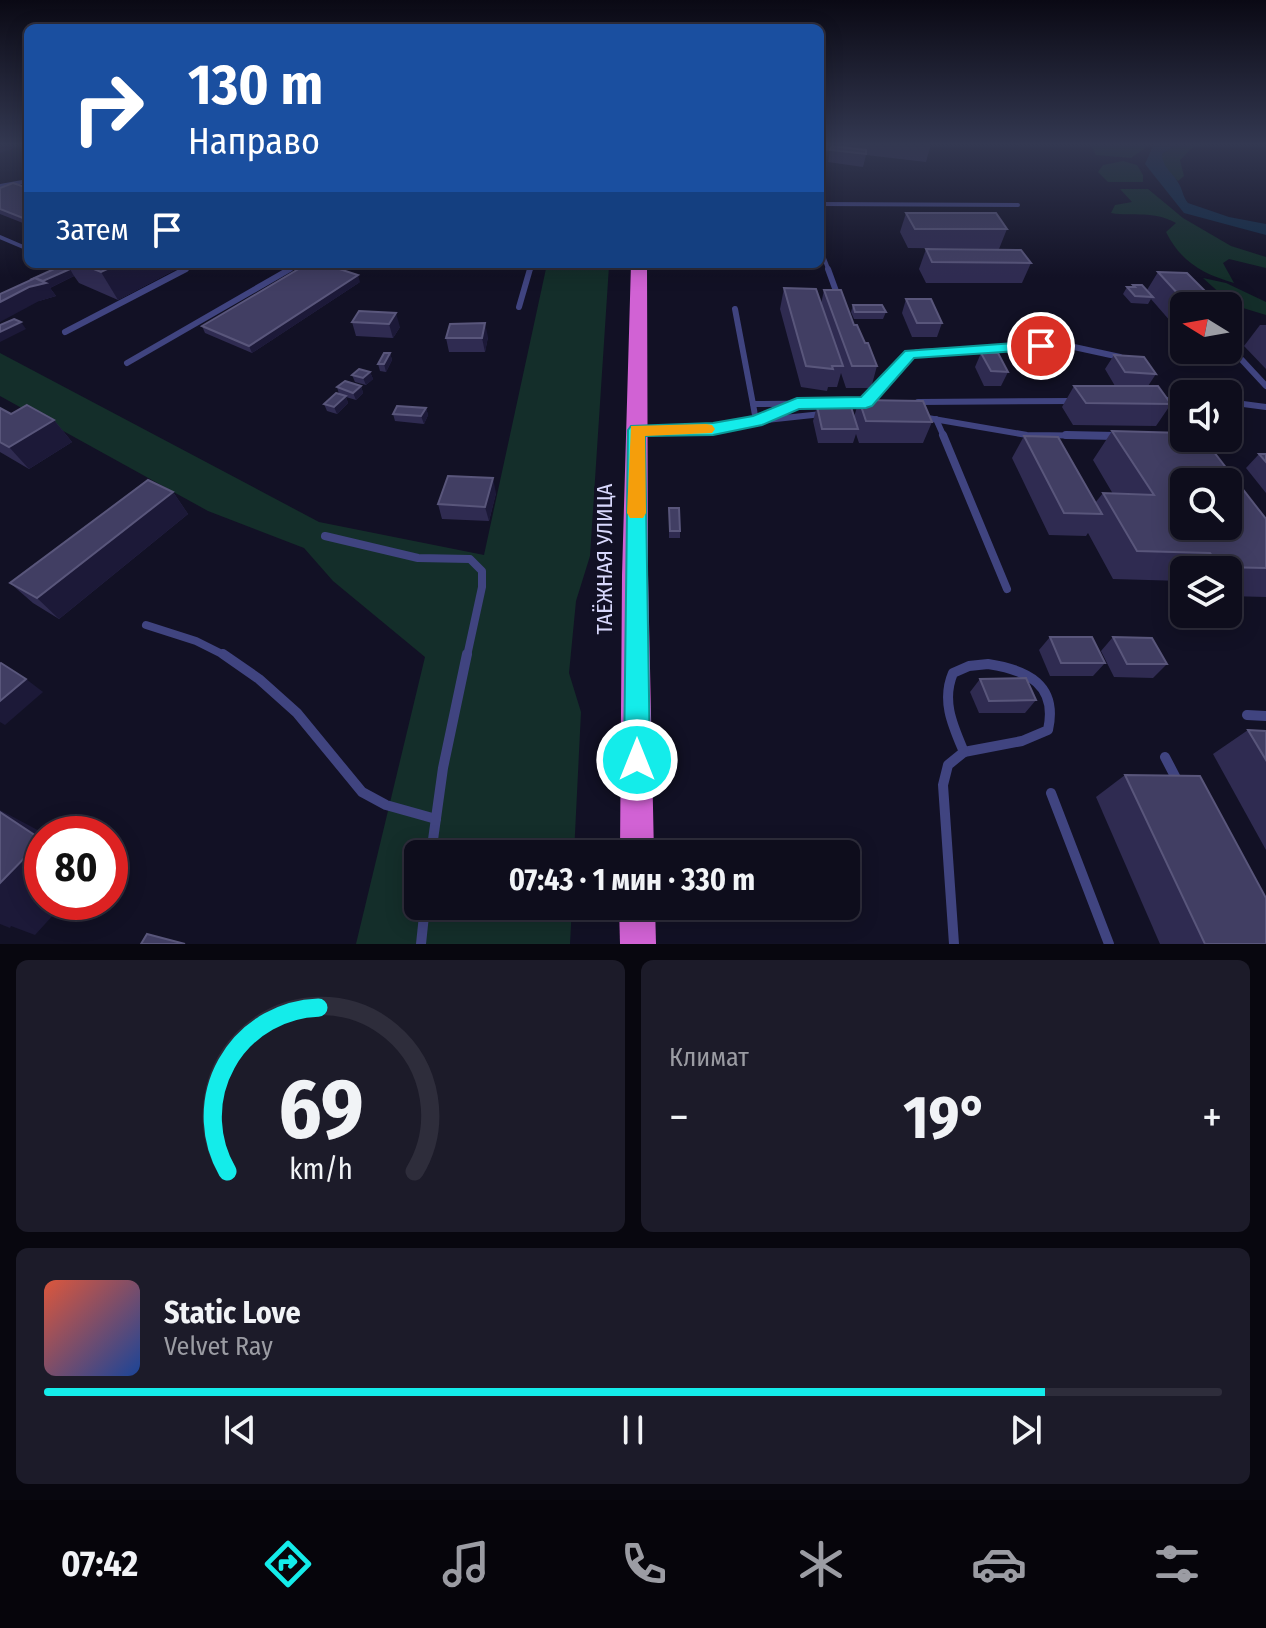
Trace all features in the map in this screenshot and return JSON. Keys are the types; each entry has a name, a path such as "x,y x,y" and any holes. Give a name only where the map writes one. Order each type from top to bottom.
{"highway":[{"name":"ТАЁЖНАЯ УЛИЦА","path":"637,840 639,268"},
{"path":"637,920 638,944"}],"lane":[{"path":"824,204 1018,205"},
{"path":"0,237 24,247"},
{"path":"824,259 836,291"},
{"path":"65,332 188,268"},
{"path":"127,363 292,268"},
{"path":"519,307 531,268"},
{"path":"735,309 756,421"},
{"path":"866,403 905,358 917,352 1058,346 1133,361"},
{"path":"1242,360 1266,386"},
{"path":"1158,400 1170,400"},
{"path":"912,402 1081,401"},
{"path":"753,404 881,402"},
{"path":"756,421 797,403"},
{"path":"1242,404 1266,407"},
{"path":"637,430 713,429 756,421 832,414"},
{"path":"916,416 1048,435 1123,436"},
{"path":"936,419 1007,589"},
{"path":"1048,435 1055,449"},
{"path":"325,536 418,558 470,559 482,571 482,587 446,753 433,840"},
{"path":"146,625 205,643 244,667 284,700 358,788 380,802 436,819"},
{"path":"954,944 943,785 948,765 964,752 1022,741 1048,730 1052,721 1051,709 1035,679 1024,671 995,664 976,664 953,673 946,691 948,707 964,752"},
{"path":"1247,715 1266,716"},
{"path":"1165,757 1186,797"},
{"path":"1051,793 1109,944"},
{"path":"421,944 424,920"}],"green space":[{"path":"1120,189 1148,189 1183,218 1231,246 1266,257 1266,268 1229,259 1223,263 1234,283 1203,271 1186,259 1166,232 1176,223 1151,215 1111,213 1115,205 1132,202"},
{"path":"546,268 609,268 590,556 576,601 569,673 581,712 575,840 404,840 404,920 571,920 570,944 356,944 425,657 333,581 304,548 208,511 0,396 0,353 319,522 484,555"},
{"path":"1203,278 1226,283 1266,302 1266,315 1242,308 1242,292 1219,292"}],"water":[{"path":"1164,188 1181,188 1188,203 1229,217 1266,224 1266,235 1184,213"}],"building":[{"path":"0,188 24,188 24,218 0,209"},
{"path":"906,213 996,213 1007,229 915,229"},
{"path":"926,249 1021,250 1031,263 932,262"},
{"path":"57,268 70,269 43,281 30,280"},
{"path":"300,268 336,268 358,275 249,346 202,326"},
{"path":"1158,272 1187,273 1206,292 1176,292"},
{"path":"35,278 46,283 29,287 0,302 0,294"},
{"path":"1133,285 1142,285 1153,297 1135,296 1127,287 1135,287"},
{"path":"784,288 816,289 843,366 832,366 833,369 806,366"},
{"path":"824,290 841,290 854,325 868,343 877,366 852,366"},
{"path":"906,299 931,299 942,323 917,323"},
{"path":"853,305 882,305 886,312 855,312"},
{"path":"359,311 396,313 389,324 352,322"},
{"path":"14,319 21,322 0,332 0,325"},
{"path":"485,323 482,338 446,338 450,324"},
{"path":"384,353 390,353 384,364 378,364"},
{"path":"981,353 998,353 1008,372 991,371"},
{"path":"1114,355 1144,357 1156,374 1125,372"},
{"path":"359,369 370,372 363,378 352,375"},
{"path":"345,381 361,386 353,393 337,387"},
{"path":"1074,386 1158,386 1170,404 1086,403"},
{"path":"336,393 346,396 334,407 324,404"},
{"path":"859,400 923,401 932,422 866,421"},
{"path":"27,405 54,420 9,447 0,442 0,408 11,414"},
{"path":"397,406 426,408 421,416 393,414"},
{"path":"817,406 851,407 858,429 822,429"},
{"path":"1112,431 1170,433 1170,452 1214,452 1226,468 1170,468 1170,540 1242,540 1242,488 1266,519 1266,568 1242,567 1242,556 1137,551 1103,493 1154,495"},
{"path":"1024,436 1058,437 1102,514 1064,513"},
{"path":"448,476 493,478 485,507 438,504"},
{"path":"148,480 173,492 37,598 10,583"},
{"path":"669,508 679,508 680,531 670,531"},
{"path":"1050,637 1092,637 1105,663 1061,663"},
{"path":"1113,637 1152,638 1167,664 1127,664"},
{"path":"0,664 26,679 0,701"},
{"path":"1026,678 1036,700 989,701 980,679"},
{"path":"1248,730 1266,731 1266,760"},
{"path":"1125,775 1200,776 1266,898 1266,944 1205,944"},
{"path":"0,812 24,828 24,858 0,883"},
{"path":"147,934 185,944 141,944"}],"slow traffic":[{"path":"636,513 637,430 706,429"}],"route":[{"path":"637,760 637,430 713,429 756,421 797,403 866,403 910,354 1041,346"}]}
